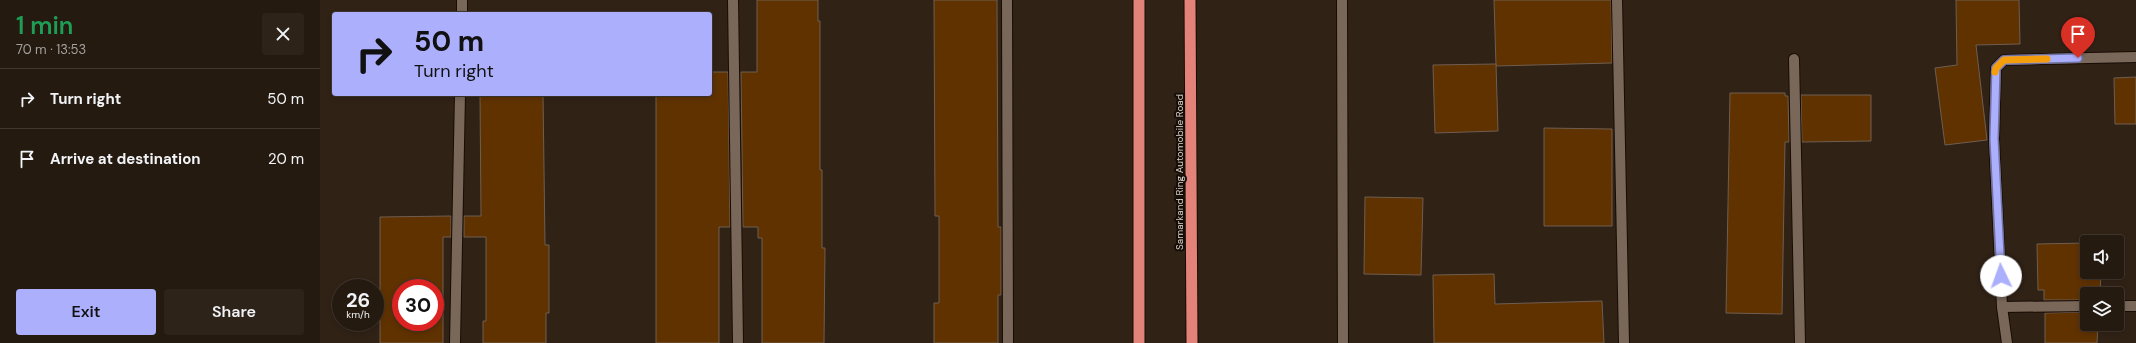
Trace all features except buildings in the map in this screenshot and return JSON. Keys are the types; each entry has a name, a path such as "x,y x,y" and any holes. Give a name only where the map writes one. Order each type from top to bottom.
{"highway":[{"path":"1138,0 1139,343"},
{"name":"Samarkand Ring Automobile Road","path":"1190,0 1192,343"}],"street":[{"path":"462,0 462,12"},
{"path":"734,0 738,343"},
{"path":"1007,0 1008,343"},
{"path":"1342,0 1343,343"},
{"path":"1617,0 1624,343"},
{"path":"2008,343 2002,307 1994,139 1996,68 2004,60 2136,57"},
{"path":"1794,59 1800,343"},
{"path":"455,343 460,96"},
{"path":"2002,307 2080,306"},
{"path":"2124,306 2136,306"}],"slow traffic":[{"path":"1995,72 1996,68 2004,60 2047,59"}],"route":[{"path":"2001,276 1994,139 1994,89 1996,68 2004,60 2078,58"}]}
